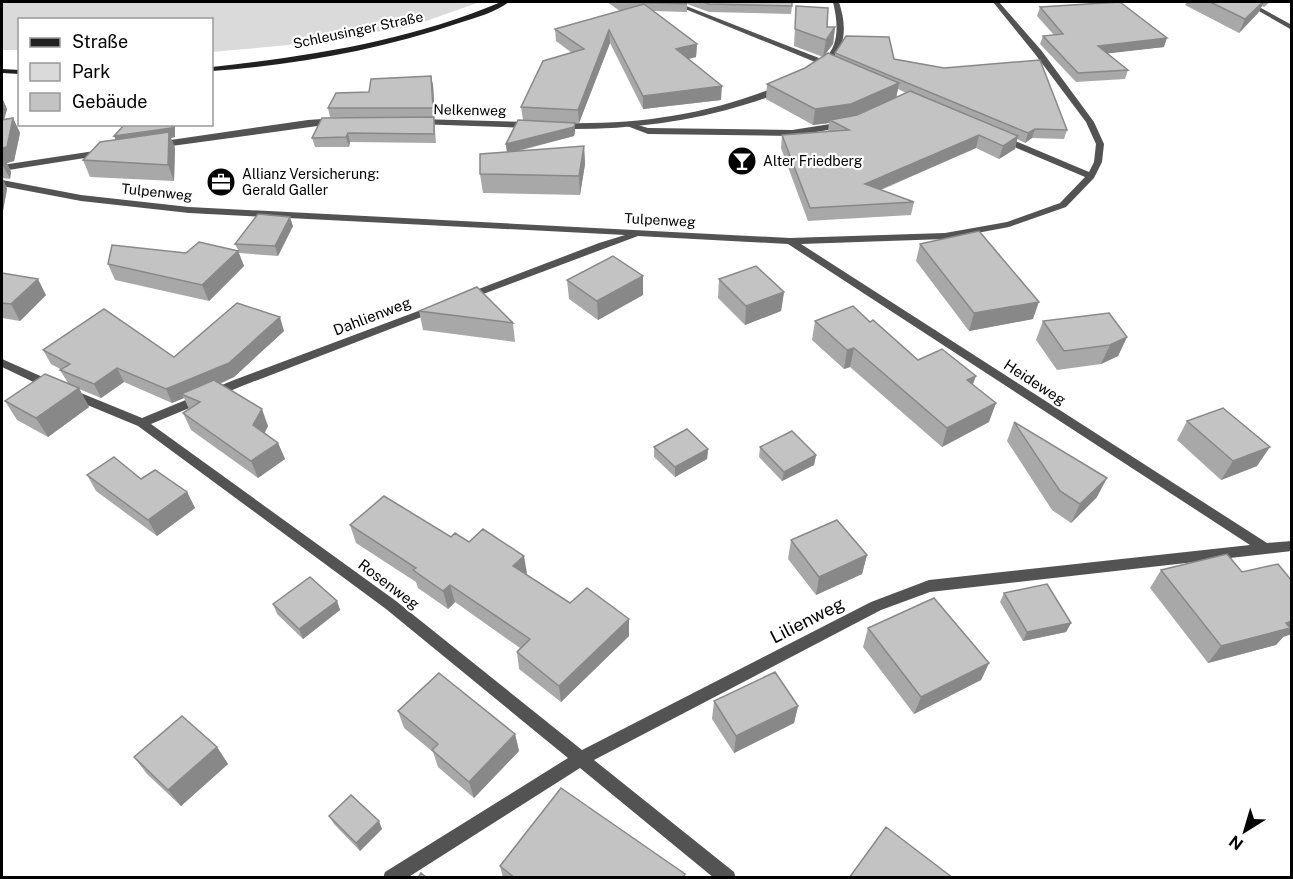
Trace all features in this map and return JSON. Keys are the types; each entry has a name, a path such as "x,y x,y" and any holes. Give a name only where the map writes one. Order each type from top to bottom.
{"main road":[{"name":"Schleusinger Straße","path":"213,69 366,45 462,19 506,2"},
{"path":"2,71 18,72"}],"street":[{"path":"671,2 836,68"},
{"path":"811,73 835,54 840,43 841,19 836,2"},
{"name":"Tulpenweg","path":"2,183 81,198 189,210 790,241 945,236 1009,224 1063,205 1090,176 1098,162 1100,144 1090,122 1038,52 996,2"},
{"path":"1246,2 1292,28"},
{"path":"555,126 631,126 719,109 771,93 793,83"},
{"path":"145,147 308,123 347,121"},
{"name":"Nelkenweg","path":"405,122 544,125"},
{"path":"631,126 648,131 792,133 851,124"},
{"path":"994,135 1090,176"},
{"path":"2,168 110,152"},
{"path":"460,299 602,245 649,233"},
{"name":"Heideweg","path":"790,241 1264,548"},
{"name":"Dahlienweg","path":"142,423 238,383 439,307"},
{"name":"Rosenweg","path":"2,363 142,423 391,605 728,878"},
{"name":"Lilienweg","path":"391,878 582,758 876,606 929,586 1292,546"}],"green space":[{"path":"2,2 480,2 409,27 288,45 213,52 213,18 18,18 18,50 2,50"}],"building":[{"path":"620,2 682,2 687,4"},
{"path":"702,2 792,2 792,6 709,4"},
{"path":"1120,2 1167,38 1098,46 1128,70 1078,73 1043,36 1063,34 1040,7"},
{"path":"1210,2 1263,2 1245,19"},
{"path":"644,4 697,44 676,49 722,86 643,96 609,30 578,110 521,107 543,61 584,49 555,29"},
{"path":"796,6 828,8 827,27 835,27 826,40 795,29"},
{"path":"846,36 889,37 894,59 944,68 1040,60 1067,130 1035,129 1028,133 835,53"},
{"path":"828,53 899,83 851,104 815,109 767,84 805,68"},
{"path":"431,76 433,108 328,108 336,93 369,92 371,79"},
{"path":"910,91 1018,136 1003,146 979,135 865,184 914,202 810,208 782,135 849,130 830,120 857,115"},
{"path":"434,117 434,134 348,133 346,137 312,138 322,118"},
{"path":"13,118 7,147 2,148 2,120"},
{"path":"518,120 575,123 574,127 506,144"},
{"path":"123,126 172,126 172,128 114,136"},
{"path":"169,132 168,165 83,160 100,142"},
{"path":"584,146 579,176 480,174 480,154"},
{"path":"258,214 290,217 275,246 235,244"},
{"path":"979,231 1039,302 974,313 920,244"},
{"path":"199,242 238,251 202,285 108,264 112,245 186,253"},
{"path":"613,256 643,276 597,301 567,280"},
{"path":"756,266 784,292 746,306 719,279"},
{"path":"2,273 38,279 11,304 2,303"},
{"path":"477,287 513,323 419,311"},
{"path":"237,303 280,317 229,363 166,389 117,368 94,384 60,370 70,364 43,350 104,309 174,357"},
{"path":"853,306 870,322 873,320 918,360 942,349 976,376 967,380 996,403 947,428 854,348 847,350 815,321"},
{"path":"1109,313 1127,337 1110,345 1064,351 1043,321"},
{"path":"45,374 79,388 36,418 5,401"},
{"path":"214,380 262,409 253,425 278,443 251,461 183,413 200,402 181,394"},
{"path":"1223,408 1270,447 1233,461 1187,421"},
{"path":"1014,422 1107,478 1080,504 1060,491"},
{"path":"687,429 708,449 675,467 654,447"},
{"path":"792,431 816,455 784,472 760,447"},
{"path":"114,457 141,479 155,470 187,492 148,520 87,475"},
{"path":"384,496 451,537 455,533 469,542 483,529 524,556 513,566 570,603 587,588 629,619 559,686 517,652 530,639 450,585 443,591 413,570 416,568 350,525"},
{"path":"837,520 867,555 819,577 791,540"},
{"path":"1227,554 1242,572 1278,564 1292,581 1292,621 1286,623 1290,628 1221,646 1161,570"},
{"path":"310,577 337,601 299,629 273,604"},
{"path":"1047,584 1071,623 1027,632 1004,593"},
{"path":"934,598 989,663 921,697 868,628"},
{"path":"775,672 798,706 736,736 714,701"},
{"path":"439,673 515,734 469,782 432,750 438,744 398,711"},
{"path":"182,716 217,747 168,790 134,757"},
{"path":"561,788 685,874 683,878 515,878 500,866"},
{"path":"351,795 379,821 356,843 329,816"},
{"path":"886,827 953,878 849,878"}],"place":[{"name":"Alter Friedberg","path":"742,161"},
{"name":"Allianz Versicherung: Gerald Galler","path":"221,182"}]}
